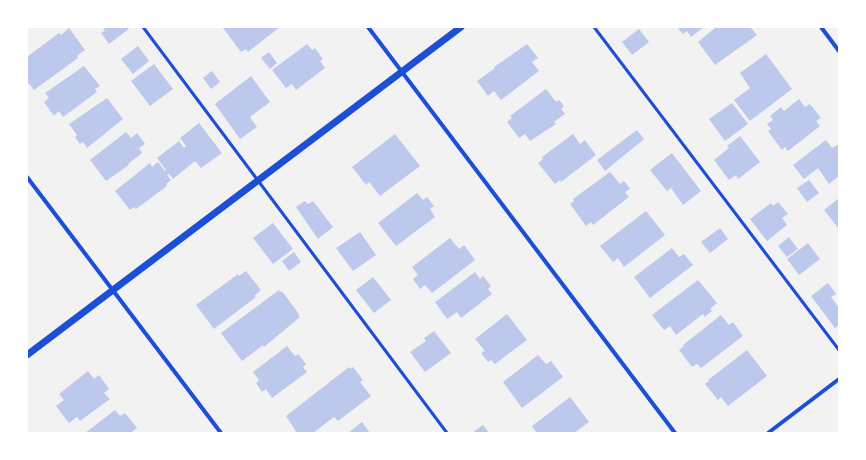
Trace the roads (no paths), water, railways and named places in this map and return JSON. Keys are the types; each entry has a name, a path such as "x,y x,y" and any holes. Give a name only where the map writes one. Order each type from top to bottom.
{"street":[{"path":"368,27 674,433"},
{"path":"27,355 462,27"},
{"path":"821,27 839,51"},
{"path":"27,177 221,433"},
{"path":"768,433 839,379"}],"lane":[{"path":"143,27 447,433"},
{"path":"594,27 839,350"}]}
